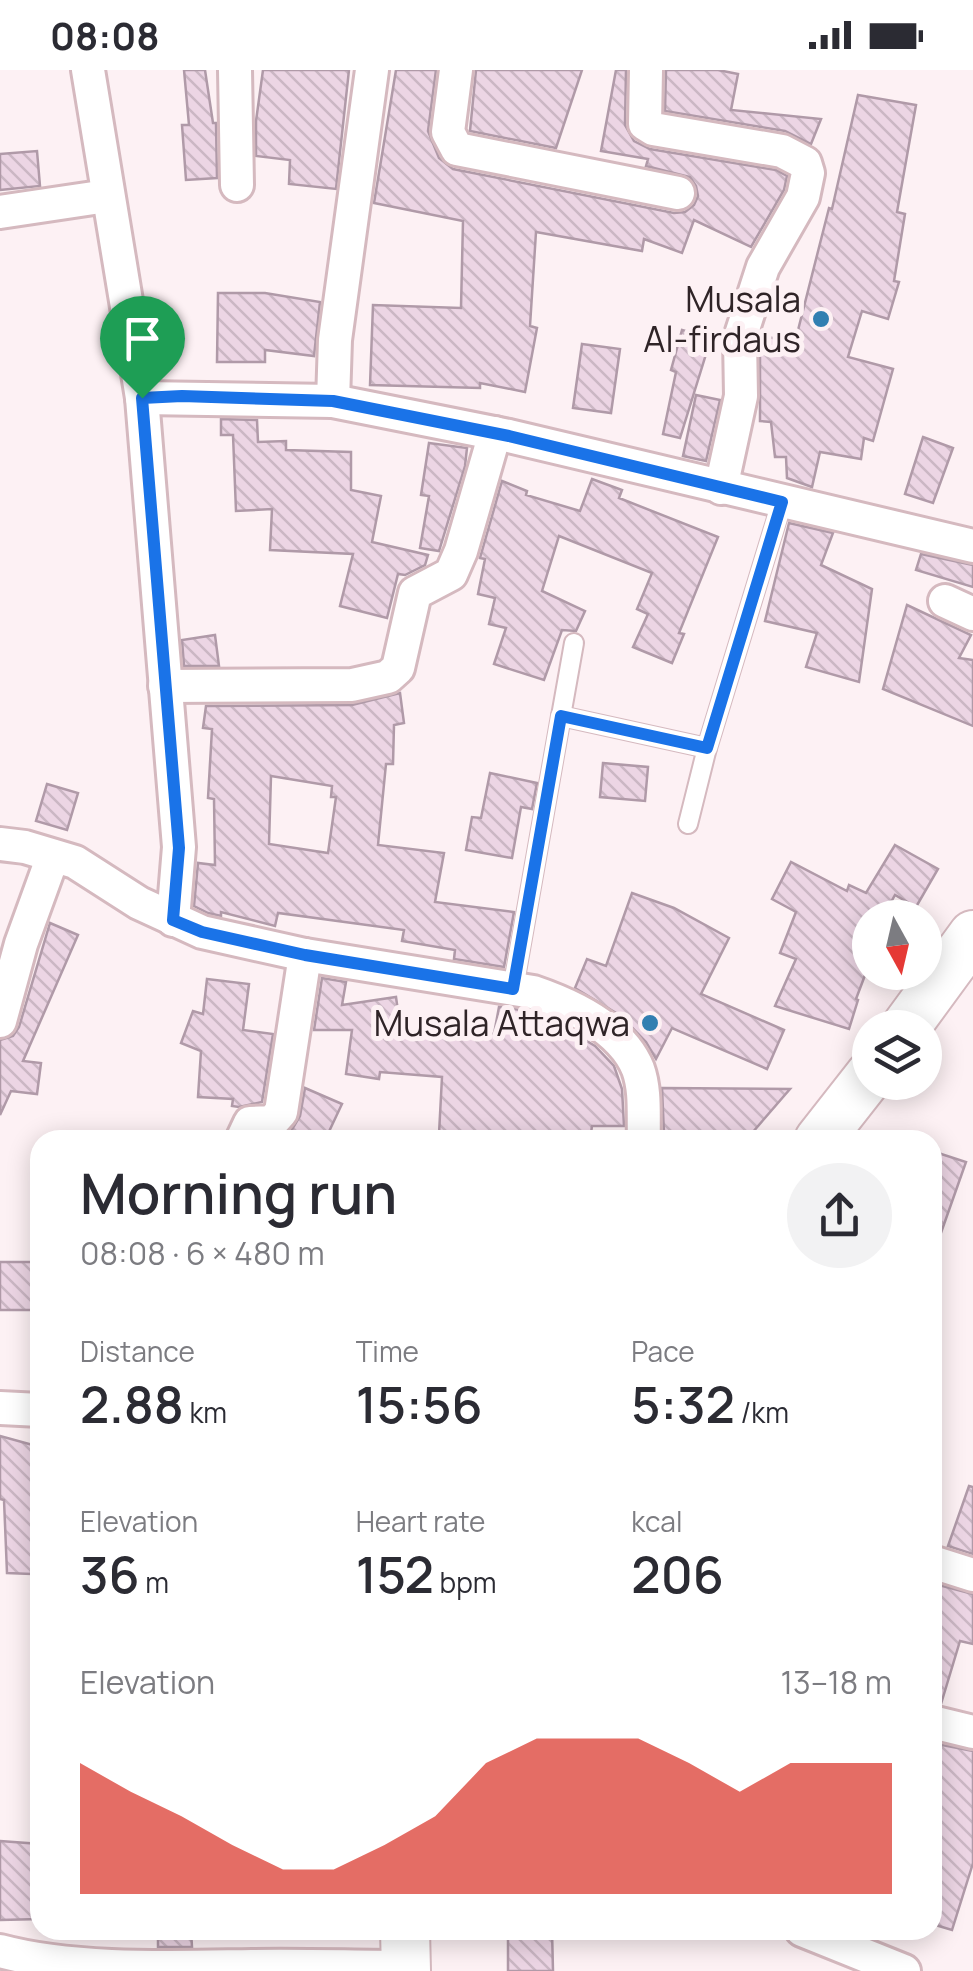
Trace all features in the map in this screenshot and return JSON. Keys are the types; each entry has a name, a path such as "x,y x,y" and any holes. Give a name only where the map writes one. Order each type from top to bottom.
{"main road":[{"path":"918,1010 973,936"},
{"path":"827,1130 852,1097"}],"street":[{"path":"88,70 142,398 179,848 173,920"},
{"path":"235,70 237,185"},
{"path":"333,401 334,340 372,70"},
{"path":"456,70 448,132 458,149 678,193"},
{"path":"646,70 645,124 653,129 782,151 805,163 808,173 803,197 763,267 750,300 740,338 739,411 720,488"},
{"path":"0,212 106,196"},
{"path":"142,398 333,401 495,434 973,546"},
{"path":"165,686 352,684 388,677 398,668 416,593 451,574 495,434"},
{"path":"0,844 75,862 139,903 202,932 305,955 513,989 568,1004 595,1020 628,1052 638,1068 644,1130"},
{"path":"0,1021 26,929 53,856"},
{"path":"247,1130 250,1123 272,1122 281,1112 305,955"},
{"path":"0,1408 30,1410"},
{"path":"942,1565 973,1575"},
{"path":"942,1724 973,1732"},
{"path":"827,1940 904,1971"},
{"path":"9,1960 138,1971 406,1956"}],"lane":[{"path":"688,824 707,748 782,502"},
{"path":"513,989 574,643"},
{"path":"561,716 707,748"}],"building":[{"path":"184,70 205,70 216,123 217,178 186,180 182,125 189,125"},
{"path":"263,70 349,70 336,189 289,184 290,160 256,156"},
{"path":"396,70 436,70 428,131 439,158 453,169 685,212 698,196 690,177 646,166 648,159 601,151 616,70 626,70 625,125 634,141 650,149 776,170 787,176 784,190 751,247 694,220 682,253 644,239 642,251 536,232 530,326 537,328 525,392 480,383 480,388 370,385 373,305 461,308 463,221 374,203"},
{"path":"476,70 582,70 556,148 470,131"},
{"path":"666,70 738,74 731,110 821,119 811,144 785,131 665,111"},
{"path":"858,95 916,105 897,212 905,214 894,281 899,282 888,319 862,311 848,357 893,369 873,441 864,438 861,459 820,452 812,487 787,478 786,457 775,457 771,422 760,421 760,341 762,336 795,342"},
{"path":"37,151 40,186 0,190 0,154"},
{"path":"218,293 265,293 320,302 314,356 265,350 265,362 217,362"},
{"path":"682,330 711,338 680,438 663,434 676,372 671,370"},
{"path":"582,344 620,349 611,413 573,408"},
{"path":"696,395 720,400 706,461 683,456"},
{"path":"221,419 257,420 258,442 286,441 286,450 351,452 351,490 381,496 372,542 428,555 425,565 405,575 398,574 387,618 340,606 353,554 270,550 272,509 236,511 233,435 221,435"},
{"path":"923,437 953,448 933,503 905,494"},
{"path":"429,443 467,448 439,551 420,548 429,496 421,495"},
{"path":"592,479 622,490 619,498 718,537 679,633 684,634 672,663 633,647 648,614 637,609 652,573 559,536 542,591 585,611 576,631 562,630 544,680 494,664 506,628 489,624 495,598 478,594 485,559 480,558 502,481 527,491 526,495 580,511"},
{"path":"789,523 833,533 821,565 872,589 859,682 806,667 817,633 765,621"},
{"path":"921,554 973,565 973,587 916,570"},
{"path":"907,605 971,635 959,658 973,660 973,726 883,689"},
{"path":"215,635 219,666 184,666 182,640"},
{"path":"400,693 404,723 394,725 393,764 386,764 378,845 444,853 435,902 514,912 504,967 454,959 455,950 402,941 404,930 278,913 275,926 221,912 221,916 208,913 194,906 198,863 215,865 214,799 208,798 212,729 203,728 206,706 352,705","holes":["271,776 332,786 331,797 336,797 328,853 269,844"]},
{"path":"603,763 648,767 645,801 600,797"},
{"path":"490,773 537,783 532,809 521,807 512,858 466,850 472,817 481,818"},
{"path":"47,784 78,793 67,830 36,821"},
{"path":"895,845 938,869 920,900 904,900 895,895 892,900 852,900 852,990 859,990 849,1029 775,1006 796,959 780,953 796,912 772,899 791,862 847,891 849,885 866,893"},
{"path":"632,893 674,908 729,938 701,994 784,1030 767,1069 672,1028 656,1059 621,1016 575,988 587,959 606,966"},
{"path":"50,923 78,935 23,1061 41,1063 37,1094 11,1091 0,1115 0,1040 13,1036 19,1027"},
{"path":"322,978 346,982 342,1005 396,997 401,1033 462,1037 464,1030 494,1034 499,1007 528,1011 595,1046 614,1066 622,1089 624,1126 592,1126 591,1130 439,1130 442,1077 380,1072 379,1079 346,1074 352,1030 314,1030"},
{"path":"207,979 249,984 243,1030 273,1034 262,1102 239,1107 232,1106 233,1099 198,1097 201,1051 181,1043 193,1011 203,1014"},
{"path":"305,1088 342,1104 330,1130 292,1130 300,1116"},
{"path":"662,1088 790,1089 755,1130 664,1130"},
{"path":"942,1154 966,1162 942,1230"},
{"path":"0,1262 30,1262 30,1310 0,1310"},
{"path":"0,1436 30,1444 30,1574 7,1573 4,1500 0,1499"},
{"path":"969,1486 973,1487 973,1554 948,1546"},
{"path":"942,1586 973,1594 973,1644 960,1641 942,1701"},
{"path":"942,1745 973,1751 973,1863 952,1930 942,1927"},
{"path":"0,1841 30,1843 30,1919 0,1920"},
{"path":"158,1940 192,1940 192,1947 158,1947"},
{"path":"508,1940 552,1940 553,1971 508,1971"}],"place":[{"name":"Musala Al-firdaus","path":"821,319"},
{"name":"Musala Attaqwa","path":"650,1023"}],"route":[{"path":"142,398 333,401 509,436 782,502 707,748 561,716 513,989 305,955 202,932 173,920 179,848 142,398"}]}
